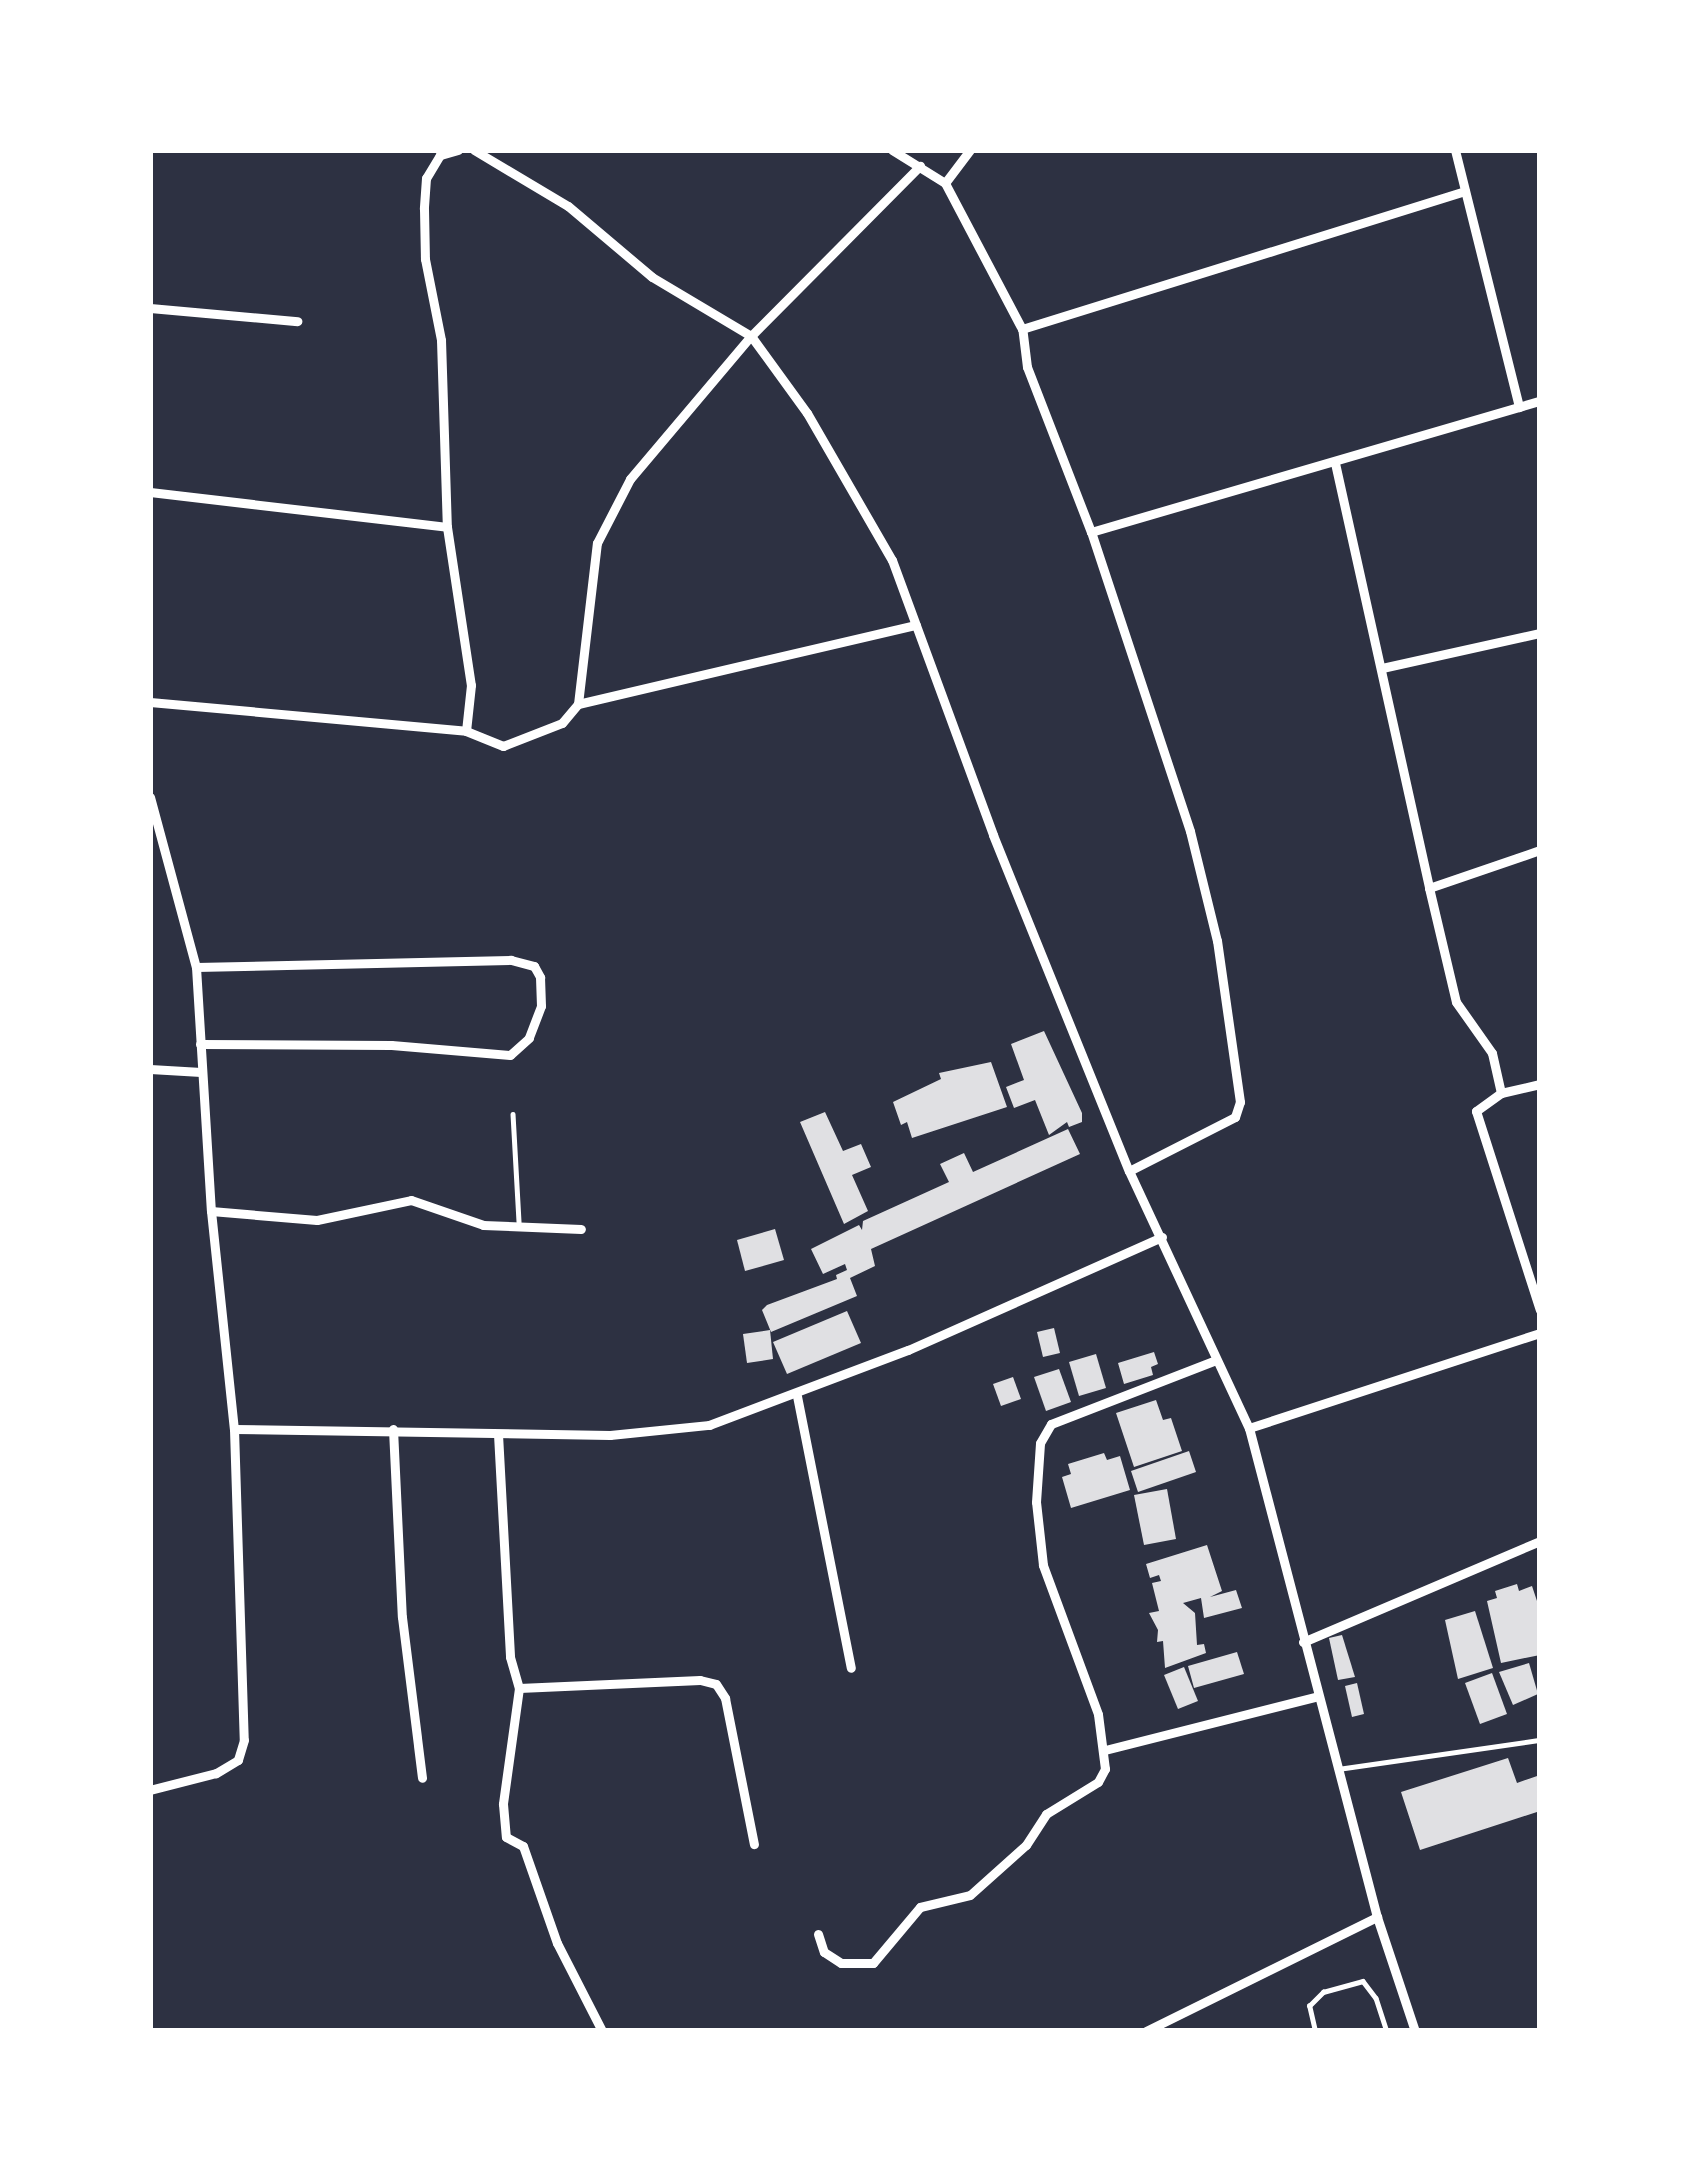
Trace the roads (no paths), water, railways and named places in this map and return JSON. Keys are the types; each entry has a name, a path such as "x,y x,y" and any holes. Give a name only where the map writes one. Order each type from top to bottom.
{"street":[{"path":"458,150 440,155 426,178 424,209 425,259 441,340 447,527 471,685 466,731"},
{"path":"474,150 568,206 652,277 751,336 807,413 892,560 993,835 1129,1172 1249,1428 1377,1917 1415,2031"},
{"path":"892,150 946,183 1022,329 1027,367 1091,532 1190,831 1217,941 1240,1102 1235,1117 1129,1172"},
{"path":"946,183 970,150"},
{"path":"1455,150 1519,406"},
{"path":"578,704 597,543 630,479 751,336 920,166"},
{"path":"1022,329 1465,191"},
{"path":"150,308 297,322"},
{"path":"1091,532 1336,464 1540,400"},
{"path":"1336,464 1456,1003 1492,1053 1501,1093"},
{"path":"150,492 447,527"},
{"path":"150,701 466,731 503,746 551,729 578,704 916,626"},
{"path":"1382,668 1540,633"},
{"path":"150,797 196,967 211,1211 234,1429 244,1740 238,1760 216,1773 150,1790"},
{"path":"1429,888 1540,850"},
{"path":"196,967 511,960 533,966 540,977 541,1006 529,1038 510,1054 392,1046 200,1044"},
{"path":"150,1069 201,1072"},
{"path":"1540,1084 1483,1101 1477,1122 1540,1310"},
{"path":"211,1211 317,1220 411,1200 483,1225 581,1229"},
{"path":"234,1429 610,1435 709,1425 797,1396 1162,1237"},
{"path":"1249,1428 1540,1333"},
{"path":"818,1934 824,1952 841,1963 872,1963 920,1907 970,1895 1026,1845 1046,1814 1098,1782 1105,1750 1098,1714 1043,1565 1036,1502 1040,1443 1051,1424 1216,1360"},
{"path":"797,1396 851,1668"},
{"path":"393,1429 402,1617 422,1778"},
{"path":"498,1434 510,1657 519,1688 503,1804 506,1837 523,1846 557,1943 602,2031"},
{"path":"1303,1642 1540,1541"},
{"path":"519,1688 700,1680 716,1684 725,1698 754,1844"},
{"path":"1105,1750 1318,1696"},
{"path":"1146,2031 1377,1917"}],"lane":[{"path":"513,1114 519,1226"},
{"path":"1338,1768 1540,1740"},
{"path":"1315,2031 1309,2006 1323,1991 1363,1981 1376,1998 1387,2031"}]}
